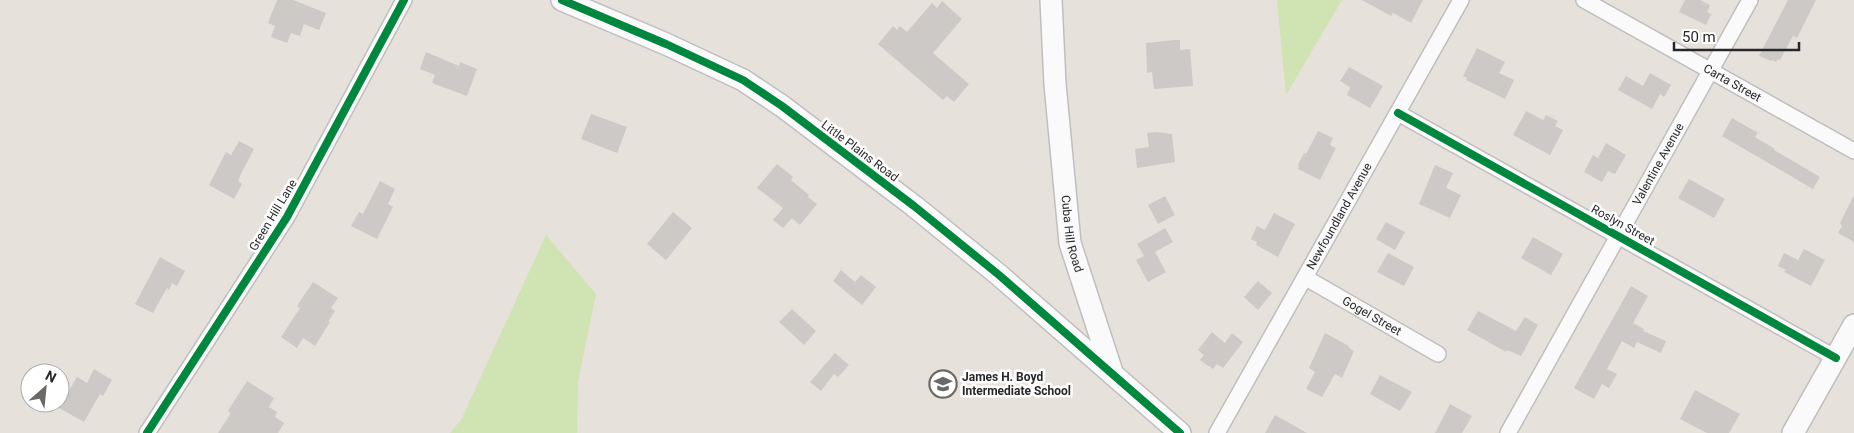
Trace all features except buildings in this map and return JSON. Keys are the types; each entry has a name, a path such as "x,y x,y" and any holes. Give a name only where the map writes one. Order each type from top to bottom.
{"street":[{"name":"Green Hill Lane","path":"147,433 287,217 404,0"},
{"name":"Little Plains Road","path":"562,0 666,44 743,80 782,106 922,212 1112,372"},
{"name":"Cuba Hill Road","path":"1050,0 1055,84 1070,243 1112,372"},
{"name":"Newfoundland Avenue","path":"1217,433 1461,0"},
{"name":"Carta Street","path":"1584,0 1854,151"},
{"name":"Valentine Avenue","path":"1508,433 1750,0"},
{"name":"Roslyn Street","path":"1398,113 1836,358"},
{"name":"Gogel Street","path":"1306,278 1438,354"},
{"path":"1794,433 1854,326"},
{"path":"1112,372 1180,433"}],"green space":[{"path":"1277,0 1342,0 1286,95"},
{"path":"546,235 596,294 578,382 577,433 450,433 461,420"}],"cycle path":[{"path":"147,433 287,217 404,0"},
{"path":"562,0 666,44 743,80 782,106 914,206 999,275 1180,433"},
{"path":"1398,113 1836,358"}],"place":[{"name":"James H. Boyd Intermediate School","path":"943,384"}]}
